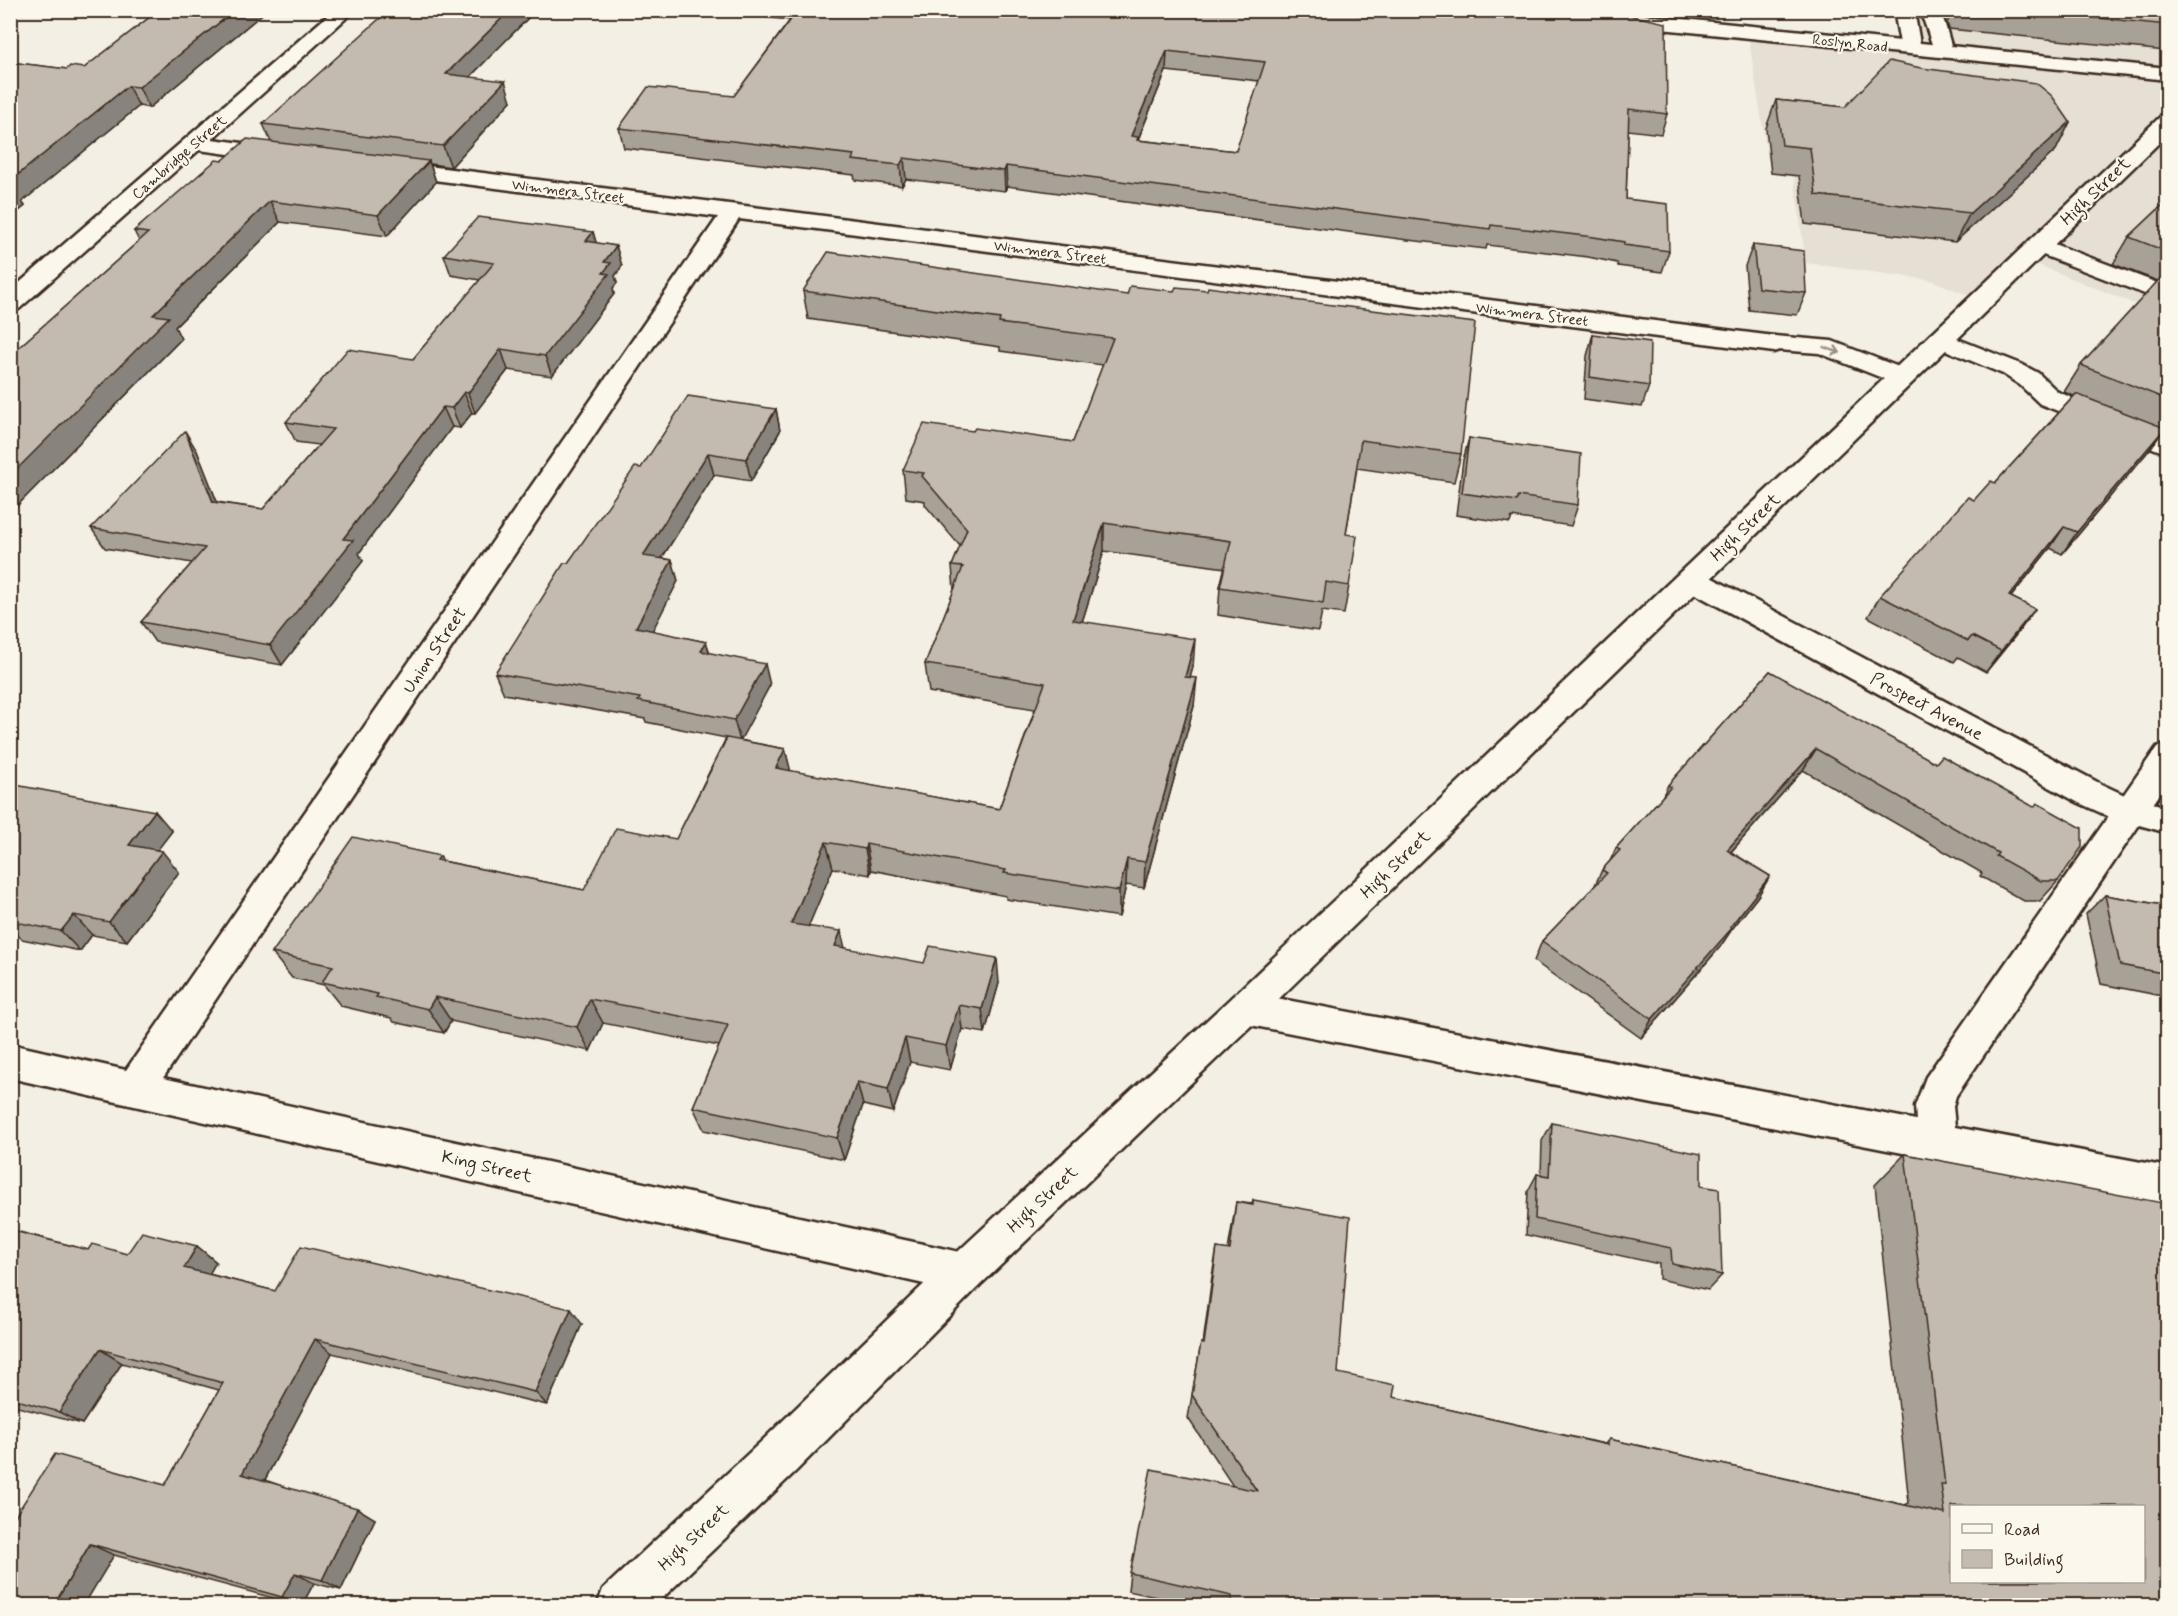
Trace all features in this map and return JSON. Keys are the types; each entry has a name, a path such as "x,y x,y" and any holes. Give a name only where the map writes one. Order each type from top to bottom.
{"street":[{"name":"Cambridge Street","path":"10,304 346,10"},
{"name":"Roslyn Road","path":"1532,10 2168,74"},
{"path":"1904,10 1911,49"},
{"path":"1927,10 1934,21 1942,52"},
{"name":"High Street","path":"620,1605 780,1455 964,1273 1245,1008 1900,376 2168,122"},
{"path":"196,143 297,156"},
{"name":"Wimmera Street","path":"368,165 1774,344 1827,347 1900,376"},
{"name":"Union Street","path":"135,1088 733,212"},
{"path":"2038,245 2168,296"},
{"path":"1940,339 2012,369 2028,379 2049,398 2168,446"},
{"name":"Prospect Avenue","path":"1691,579 2089,793 2130,811 2168,820"},
{"path":"1937,1141 1934,1106 1939,1089 2168,756"},
{"path":"1245,1008 2168,1186"},
{"name":"King Street","path":"10,1060 964,1273"}],"shaded area":[{"path":"1904,11 2167,11 2167,317 2024,259 1981,300 1931,280 1806,263 1794,177 1770,173 1748,33 1910,49"}],"building":[{"path":"159,10 235,10 139,87 128,86 10,181 10,62 67,69 70,66 84,68"},
{"path":"389,10 510,10 446,74 505,81 443,146 263,124"},
{"path":"798,10 1324,10 1367,16 1368,10 1606,10 1666,23 1667,114 1629,109 1626,199 1668,204 1669,251 1624,245 1624,242 1594,237 1491,225 1490,229 1006,166 1004,171 904,158 900,165 852,160 854,155 619,128 648,87 734,96","holes":["1167,51 1265,62 1236,151 1137,140 1138,137 1131,136"]},
{"path":"2017,10 2168,10 2168,25"},
{"path":"1889,61 1921,68 2036,83 2052,96 2070,122 1970,213 1816,195 1810,148 1782,145 1776,100 1845,107"},
{"path":"247,139 429,161 378,215 270,201 153,315 169,317 10,476 10,355 148,233 134,231 216,160 222,161"},
{"path":"2168,200 2168,252 2129,237"},
{"path":"478,217 593,232 586,241 616,246 604,262 611,263 603,273 609,274 545,356 501,349 468,393 464,392 452,408 443,407 343,539 353,540 270,645 141,622 205,548 91,528 185,431 213,502 263,509 333,429 286,422 348,349 413,359 494,263 444,255"},
{"path":"1753,245 1804,251 1806,293 1758,288"},
{"path":"828,252 1127,295 1130,286 1174,291 1176,287 1207,290 1208,287 1475,323 1461,454 1361,440 1346,534 1357,536 1349,586 1326,582 1323,603 1220,587 1231,541 1104,523 1073,620 1195,639 1185,677 1197,678 1145,862 1127,859 1119,891 1004,873 1006,870 866,844 865,849 826,842 791,924 841,931 835,946 924,963 930,946 997,958 982,1009 959,1005 946,1046 905,1038 888,1089 857,1082 837,1138 693,1107 728,1025 590,999 577,1027 435,997 428,1009 376,997 378,994 322,982 333,966 272,953 353,837 440,856 437,860 584,890 616,828 676,839 727,738 785,749 776,768 999,809 1045,683 925,664 963,567 952,566 967,529 922,476 924,473 903,470 924,424 973,431 975,428 1073,442 1113,338 999,323 1000,319 803,291"},
{"path":"2168,272 2168,400 2081,365"},
{"path":"1593,334 1650,342 1649,386 1590,377"},
{"path":"2076,394 2165,428 2077,532 2064,527 2009,596 2035,609 2001,651 1972,636 1968,641 1880,596 1968,497 1974,500 1991,481 1995,483"},
{"path":"688,396 776,409 746,459 708,453 643,556 672,560 636,627 706,642 701,651 765,664 734,720 638,701 640,698 495,673 564,563 568,563 635,467 641,468"},
{"path":"1469,438 1581,454 1578,505 1518,496 1517,501 1462,493"},
{"path":"1770,671 1936,763 1942,756 2034,807 2037,803 2082,828 2082,847 2058,881 2041,881 1996,856 1998,853 1816,749 1727,850 1770,876 1730,927 1732,928 1652,1019 1542,941 1607,873 1602,870 1620,850 1616,848 1671,787 1668,785"},
{"path":"10,784 155,811 129,845 162,851 109,922 74,915 61,931 10,921"},
{"path":"2105,895 2168,906 2168,974 2120,965"},
{"path":"1552,1123 1701,1154 1701,1186 1719,1189 1722,1275 1672,1264 1671,1248 1535,1219 1537,1174 1549,1176"},
{"path":"1905,1154 2168,1204 2168,1605 1231,1605 1232,1596 1130,1573 1151,1469 1257,1491 1192,1395 1201,1343 1204,1344 1217,1248 1230,1250 1236,1202 1253,1205 1253,1200 1350,1217 1338,1373 1395,1385 1393,1397 1608,1445 1609,1439 1945,1514 1941,1484 1945,1485"},
{"path":"10,1230 88,1250 92,1244 127,1254 142,1232 197,1246 184,1268 275,1291 301,1246 571,1309 535,1392 315,1339 242,1474 357,1508 322,1580 295,1573 282,1597 90,1544 54,1605 10,1605 10,1524 55,1454 165,1485 223,1383 100,1349 59,1412 10,1398"}]}
